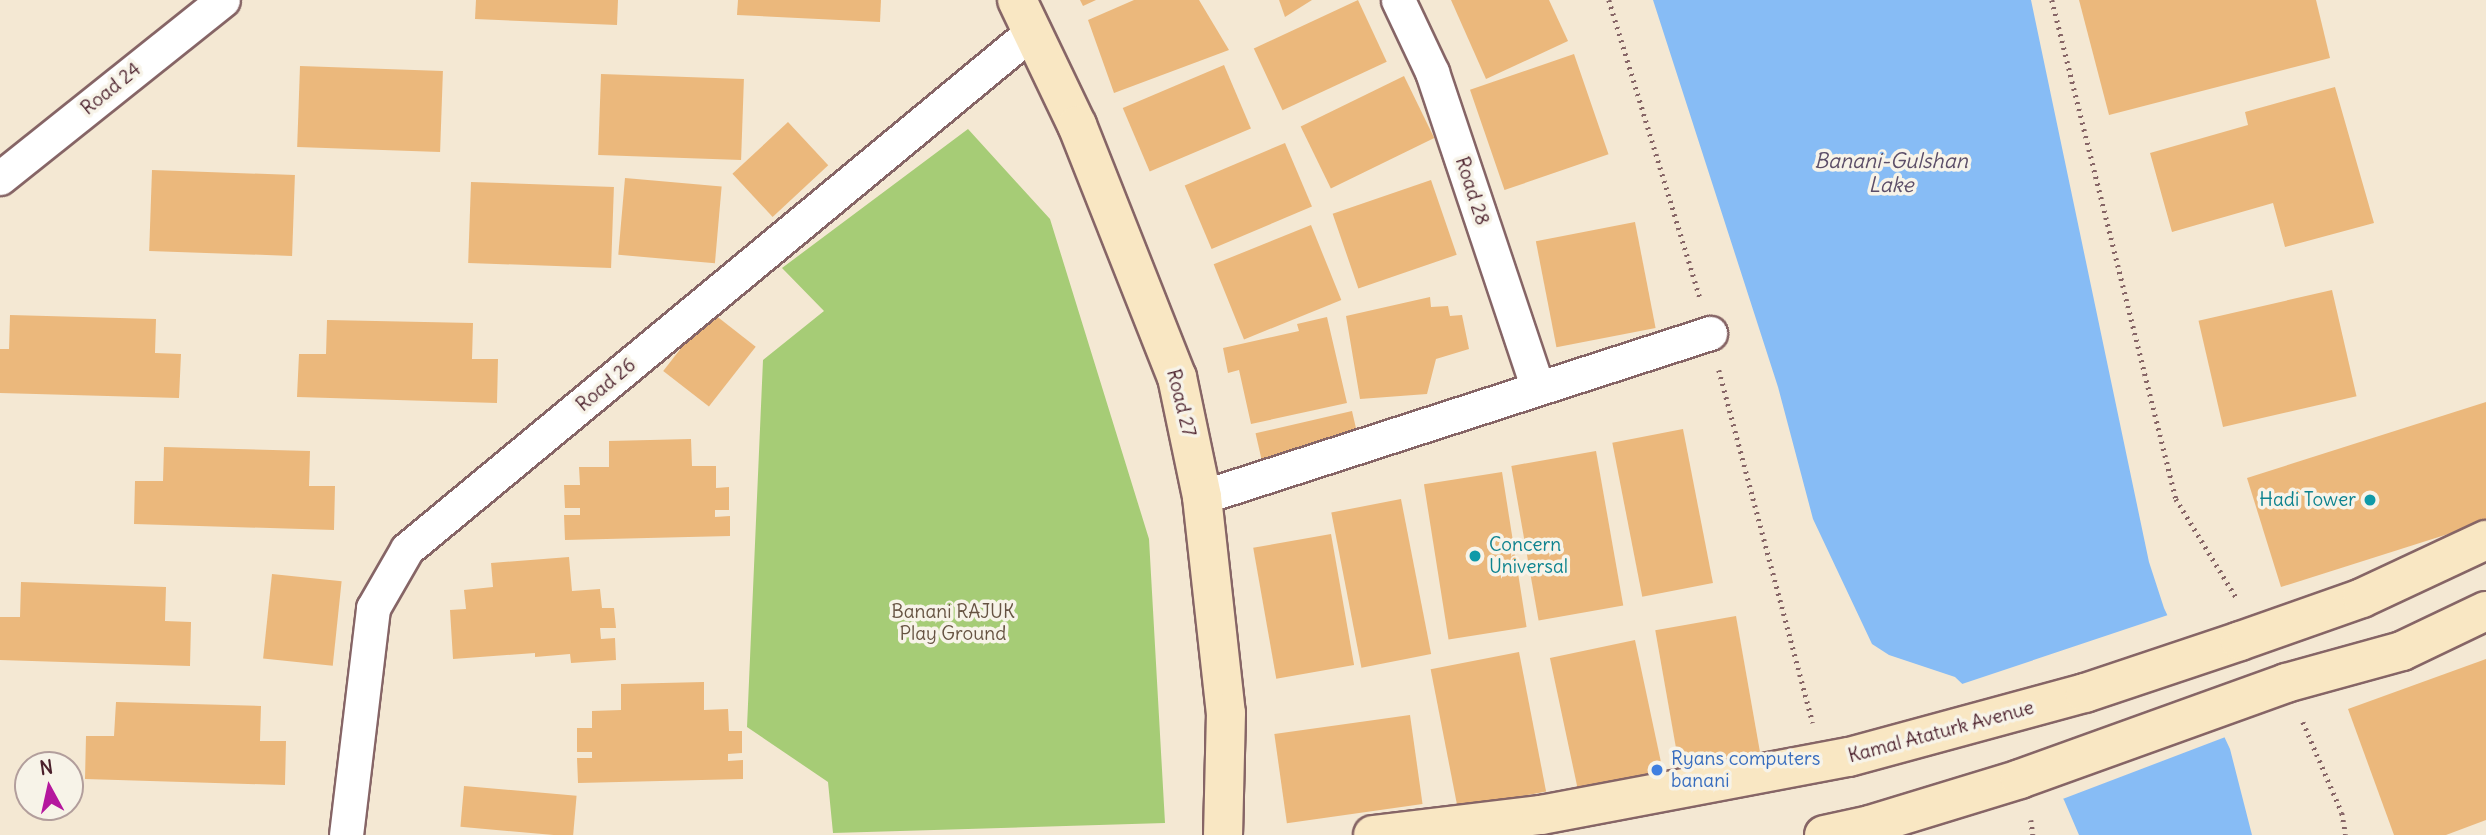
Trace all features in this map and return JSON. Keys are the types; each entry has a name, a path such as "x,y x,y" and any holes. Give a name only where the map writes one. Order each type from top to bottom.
{"main road":[{"name":"Road 27","path":"1025,15 1077,125 1177,377 1202,497 1226,713 1223,835"},
{"name":"Kamal Ataturk Avenue","path":"1373,835 1541,815 1836,760 2085,693 2362,598 2486,540"},
{"path":"1824,835 1870,830 2274,688 2402,651 2486,611"}],"street":[{"name":"Road 24","path":"0,177 222,0"},
{"name":"Road 28","path":"1398,0 1432,72 1537,386"},
{"name":"Road 26","path":"346,835 373,608 407,550 1025,15"},
{"path":"1202,497 1537,386 1710,333"}],"path":[{"path":"1609,0 1836,760"},
{"path":"2052,0 2176,499 2249,637"},
{"path":"2274,688 2342,813 2346,835"}],"green space":[{"name":"Banani RAJUK Play Ground","path":"968,129 1050,219 1149,539 1165,823 833,833 828,782 747,727 763,360 824,311 782,268"}],"water":[{"name":"Banani-Gulshan Lake","path":"1653,0 2031,0 2149,562 2164,608 2230,749 2252,835 2079,835 2064,800 2020,739 1955,677 1889,655 1872,644 1813,519 1778,387"}],"pier":[{"path":"2171,614 2228,736 2060,800 2017,742 1959,685"}],"building":[{"path":"476,0 618,0 617,25 475,19"},
{"path":"738,0 881,0 880,22 737,15"},
{"path":"1080,0 1096,0 1083,6"},
{"path":"1134,0 1199,0 1229,50 1114,93 1088,20"},
{"path":"1279,0 1312,0 1285,17"},
{"path":"1358,0 1387,62 1283,110 1254,49"},
{"path":"1451,0 1549,0 1568,41 1486,79"},
{"path":"2079,0 2316,0 2330,58 2109,115"},
{"path":"1574,54 1609,154 1505,190 1470,90"},
{"path":"1224,65 1251,129 1150,171 1123,108"},
{"path":"300,66 443,71 440,152 297,147"},
{"path":"601,74 744,79 741,160 598,155"},
{"path":"1404,76 1434,138 1331,188 1301,126"},
{"path":"2335,87 2374,223 2285,247 2273,203 2172,232 2150,153 2248,125 2245,112"},
{"path":"788,122 828,165 773,217 732,174"},
{"path":"1285,143 1312,207 1212,249 1185,186"},
{"path":"152,170 295,175 292,256 149,251"},
{"path":"625,178 722,186 715,263 618,255"},
{"path":"1431,180 1457,255 1358,289 1333,214"},
{"path":"471,182 614,187 611,268 468,263"},
{"path":"1635,222 1656,328 1556,347 1536,241"},
{"path":"1311,225 1341,300 1244,339 1214,264"},
{"path":"2332,290 2357,396 2223,427 2199,321"},
{"path":"1430,297 1431,307 1448,306 1450,316 1462,315 1469,349 1436,359 1427,394 1360,399 1346,316"},
{"path":"710,311 756,347 709,407 663,371"},
{"path":"10,315 156,319 155,353 181,354 179,398 0,393 0,349 9,349"},
{"path":"1327,317 1347,403 1251,424 1239,370 1228,373 1223,348 1299,331 1297,324"},
{"path":"327,320 473,323 472,359 498,359 497,403 297,397 299,354 326,354"},
{"name":"Hadi Tower","path":"2486,402 2486,522 2281,587 2247,478"},
{"path":"1352,411 1359,441 1263,463 1256,433"},
{"path":"1683,429 1713,583 1642,597 1612,443"},
{"path":"691,439 692,466 716,466 716,488 729,487 729,510 715,510 715,517 730,516 730,536 565,540 564,515 580,515 580,508 565,508 564,485 580,485 579,467 609,467 609,441"},
{"path":"164,447 310,451 309,486 335,486 334,530 134,524 135,481 163,481"},
{"path":"1596,451 1623,606 1539,621 1511,466"},
{"name":"Concern Universal","path":"1502,472 1527,627 1449,639 1424,484"},
{"path":"1401,499 1431,654 1361,668 1331,513"},
{"path":"1331,534 1354,665 1276,679 1253,548"},
{"path":"569,557 572,591 600,589 602,608 614,608 616,628 600,628 601,639 615,638 616,660 571,663 570,654 535,657 535,653 453,659 450,610 466,609 464,590 493,587 491,563"},
{"path":"272,574 342,581 333,666 263,659"},
{"path":"21,582 166,587 165,621 191,622 190,666 0,660 0,617 20,617"},
{"path":"1736,616 1762,761 1681,775 1655,630"},
{"path":"1635,640 1665,779 1579,797 1550,658"},
{"path":"1519,652 1546,791 1458,809 1431,669"},
{"path":"2486,659 2486,820 2446,835 2394,835 2348,709"},
{"path":"704,682 704,710 728,709 729,731 742,731 742,753 728,754 728,761 743,760 743,779 578,783 577,758 592,758 592,752 577,752 577,728 592,728 592,711 621,710 621,684"},
{"path":"116,702 261,706 260,741 286,741 285,785 85,779 86,736 114,736"},
{"path":"1410,715 1423,804 1287,823 1274,734"},
{"path":"464,786 577,796 573,835 460,827"}],"place":[{"name":"Hadi Tower","path":"2370,500"},
{"name":"Concern Universal","path":"1475,556"},
{"name":"Ryans computers banani","path":"1657,770"}]}
